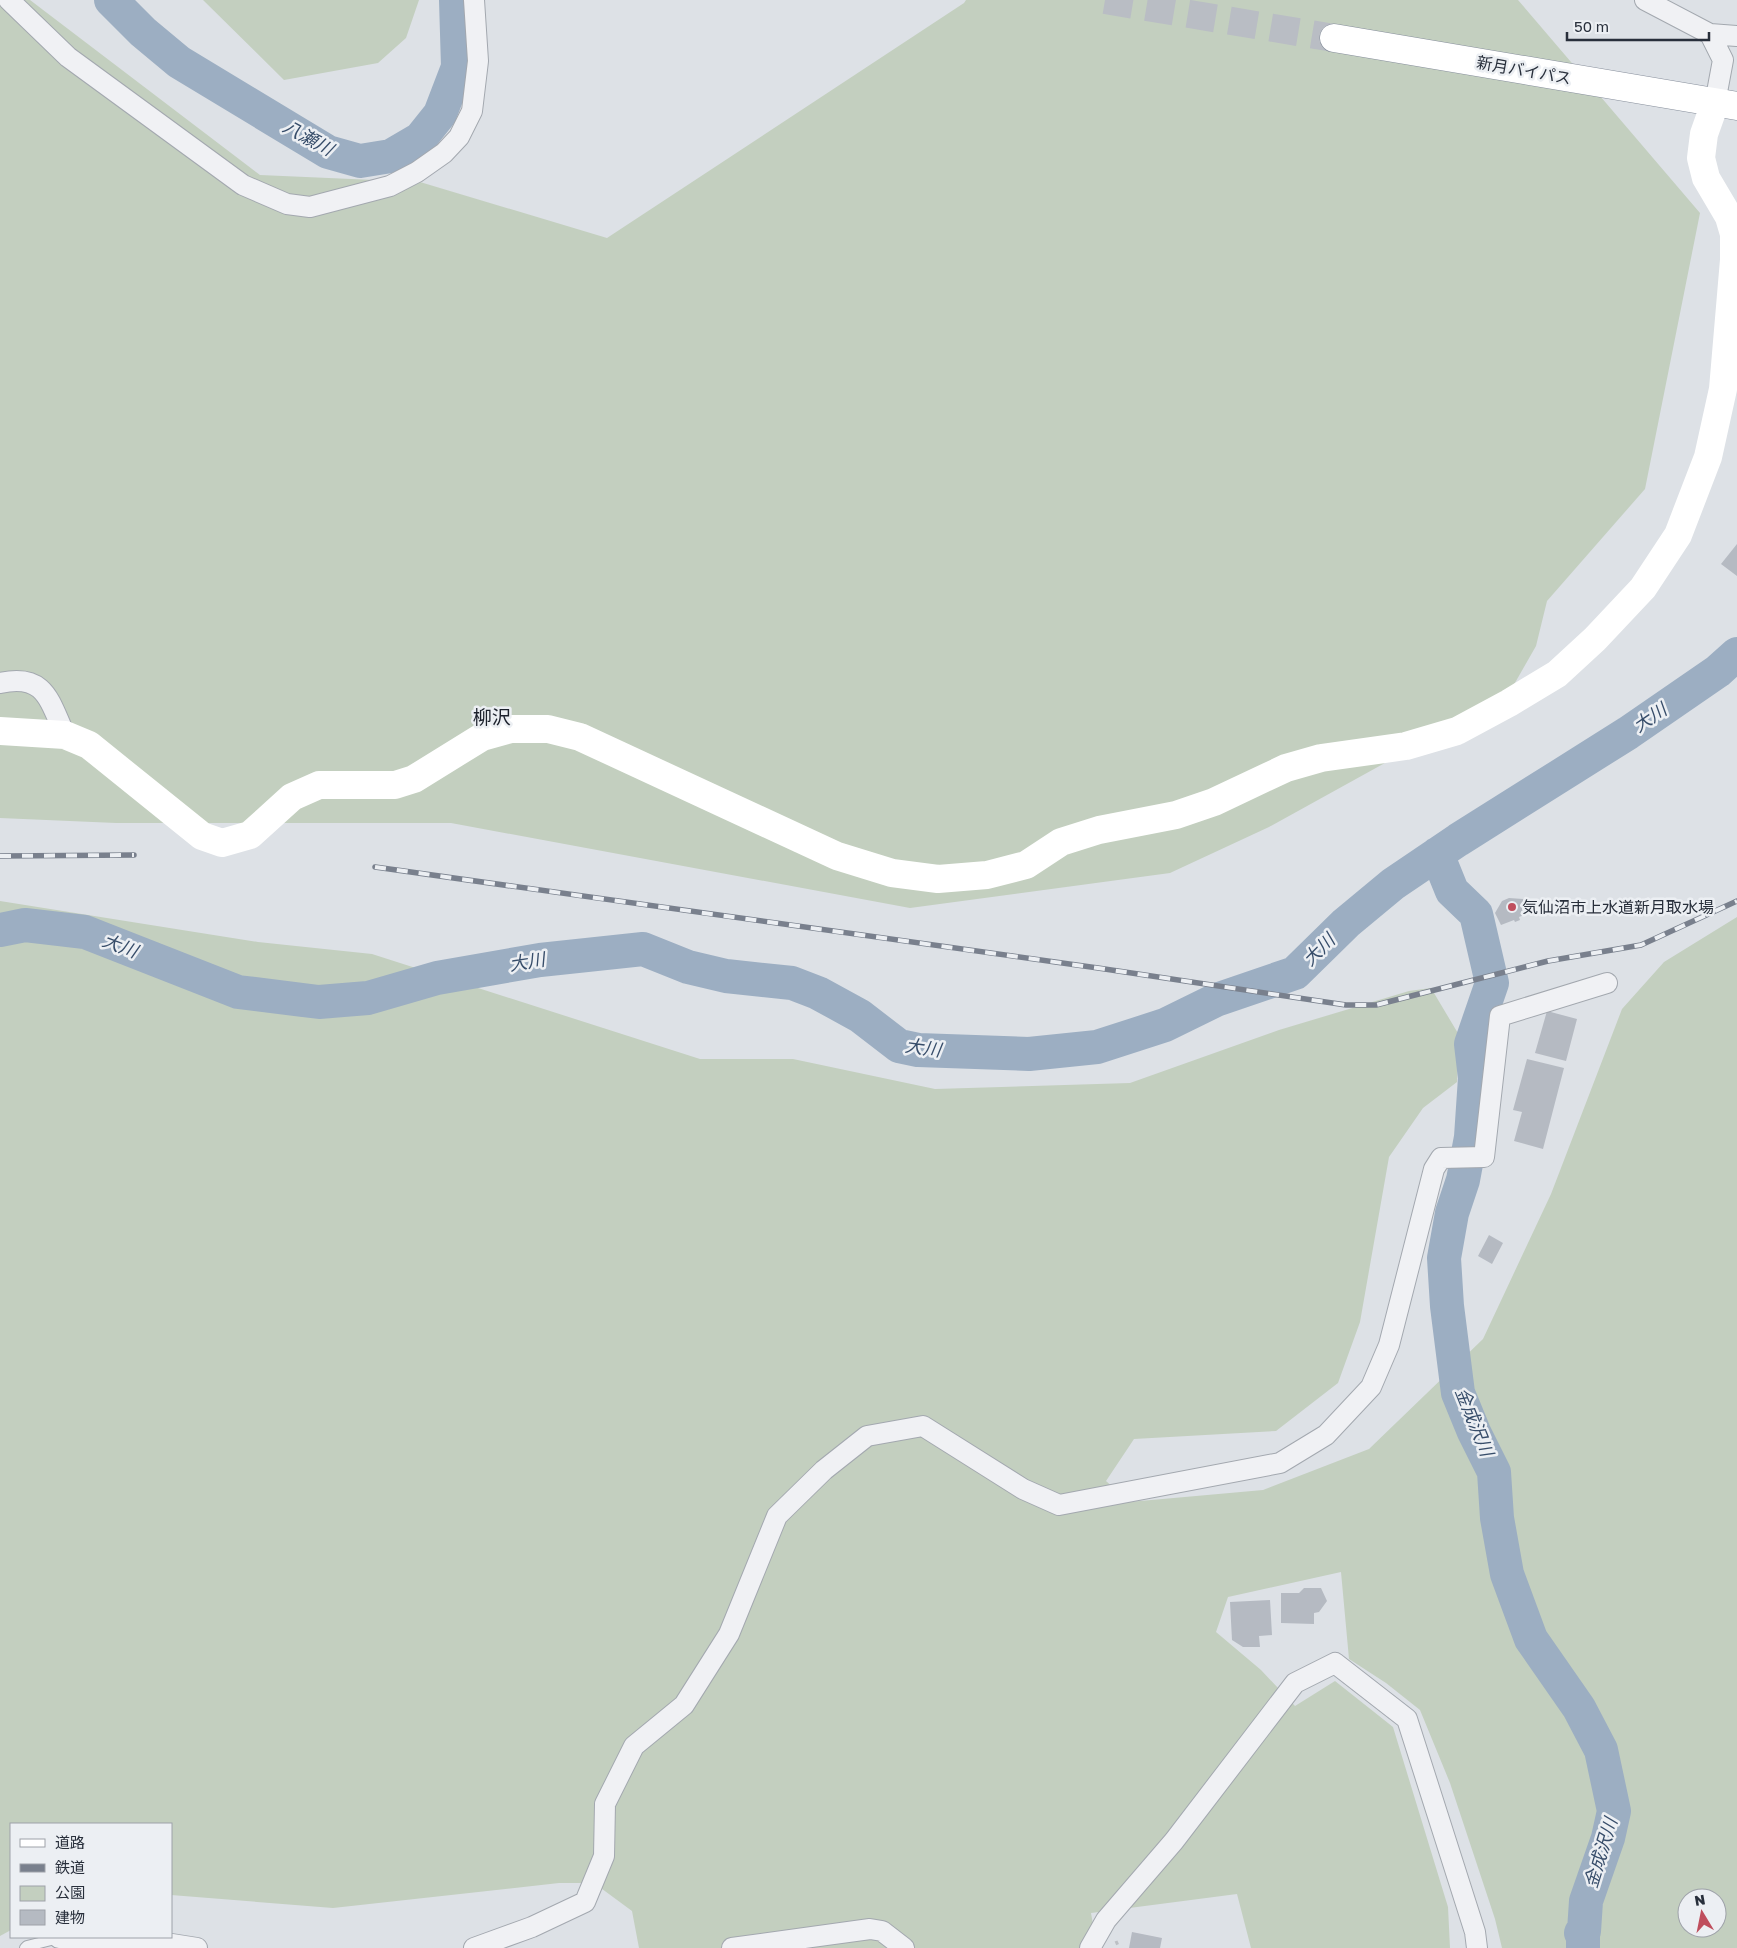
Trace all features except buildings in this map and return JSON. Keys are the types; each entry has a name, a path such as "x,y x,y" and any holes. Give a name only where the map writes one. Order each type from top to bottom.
{"main road":[{"name":"新月バイパス","path":"1334,38 1726,104"},
{"path":"0,731 65,734 89,745 202,836 222,843 250,835 292,797 319,785 395,785 414,779 482,736 511,729 548,728 580,737 837,856 892,873 938,879 987,875 1026,865 1061,842 1099,830 1176,815 1214,802 1286,768 1321,758 1406,746 1457,731 1509,704 1557,674 1595,639 1643,588 1678,535 1708,457 1723,389 1734,260 1734,234 1729,217 1706,178 1701,158 1704,134 1726,104"}],"street":[{"path":"9,0 68,57 244,185 287,204 310,207 390,186 430,163 444,153 459,137 472,111 478,61 474,0"},
{"path":"1645,0 1710,34 1737,36"},
{"path":"1710,34 1723,60 1726,104"},
{"path":"0,683 13,680 35,683 48,698 65,734"},
{"path":"474,1948 532,1927 585,1902 604,1856 605,1804 634,1746 684,1705 729,1634 777,1516 824,1470 867,1436 923,1426 1023,1489 1059,1505 1280,1462 1326,1435 1371,1387 1389,1346 1434,1169 1441,1158 1484,1157 1500,1016 1606,983"},
{"path":"1090,1948 1106,1920 1174,1841 1295,1683 1335,1663 1407,1719 1474,1932 1477,1948"},
{"path":"732,1948 870,1929 882,1931 904,1948"},
{"path":"59,1938 98,1943 140,1939 197,1948"}],"lane":[{"path":"24,1948 59,1938"}],"green space":[{"path":"0,0 30,0 260,175 420,182 607,238 966,0 1518,0 1700,213 1645,489 1547,601 1536,646 1508,695 1269,827 1170,873 910,908 451,823 116,823 0,818"},
{"path":"203,0 419,0 406,38 378,63 284,80"},
{"path":"0,901 258,942 372,954 700,1059 793,1059 935,1089 1130,1083 1279,1030 1409,991 1431,988 1459,1035 1457,1082 1423,1108 1389,1157 1360,1322 1338,1383 1276,1431 1134,1439 1106,1481 1129,1502 1263,1490 1369,1449 1483,1339 1551,1194 1622,1009 1664,962 1737,917 1737,1948 1502,1948 1495,1919 1450,1783 1420,1710 1386,1683 1349,1659 1341,1572 1228,1597 1216,1632 1261,1670 1295,1706 1335,1681 1393,1727 1448,1907 1450,1948 1251,1948 1237,1894 1091,1913 1097,1948 639,1948 632,1911 594,1883 559,1883 333,1908 172,1895 172,1823 10,1823 10,1931 0,1936"}],"waterway":[{"name":"八瀬川","path":"111,0 143,32 179,62 328,152 360,161 391,156 420,139 440,114 458,67 456,0"},
{"name":"大川","path":"0,930 25,925 85,932 238,992 319,1002 368,998 437,978 540,960 643,949 688,967 726,976 792,983 818,993 860,1016 899,1046 918,1050 1029,1054 1097,1047 1165,1025 1216,1000 1295,973 1346,923 1393,884 1458,840 1628,733 1718,671 1737,654"},
{"name":"金成沢川","path":"1437,854 1452,891 1476,914 1492,983 1471,1044 1475,1078 1471,1137 1463,1180 1452,1213 1444,1258 1447,1306 1458,1393 1474,1432 1494,1472 1497,1518 1507,1574 1531,1639 1579,1708 1601,1750 1614,1811 1608,1838 1586,1901 1584,1931 1581,1933 1583,1936 1583,1948"}],"tunnel":[{"path":"1105,0 1334,38"}],"railway":[{"path":"0,856 134,855"},
{"path":"375,867 1098,968 1346,1005 1376,1005 1548,961 1641,945 1737,901"}],"place":[{"name":"気仙沼市上水道新月取水場","path":"1512,907"}],"district":[{"name":"柳沢","path":"492,717"}]}
